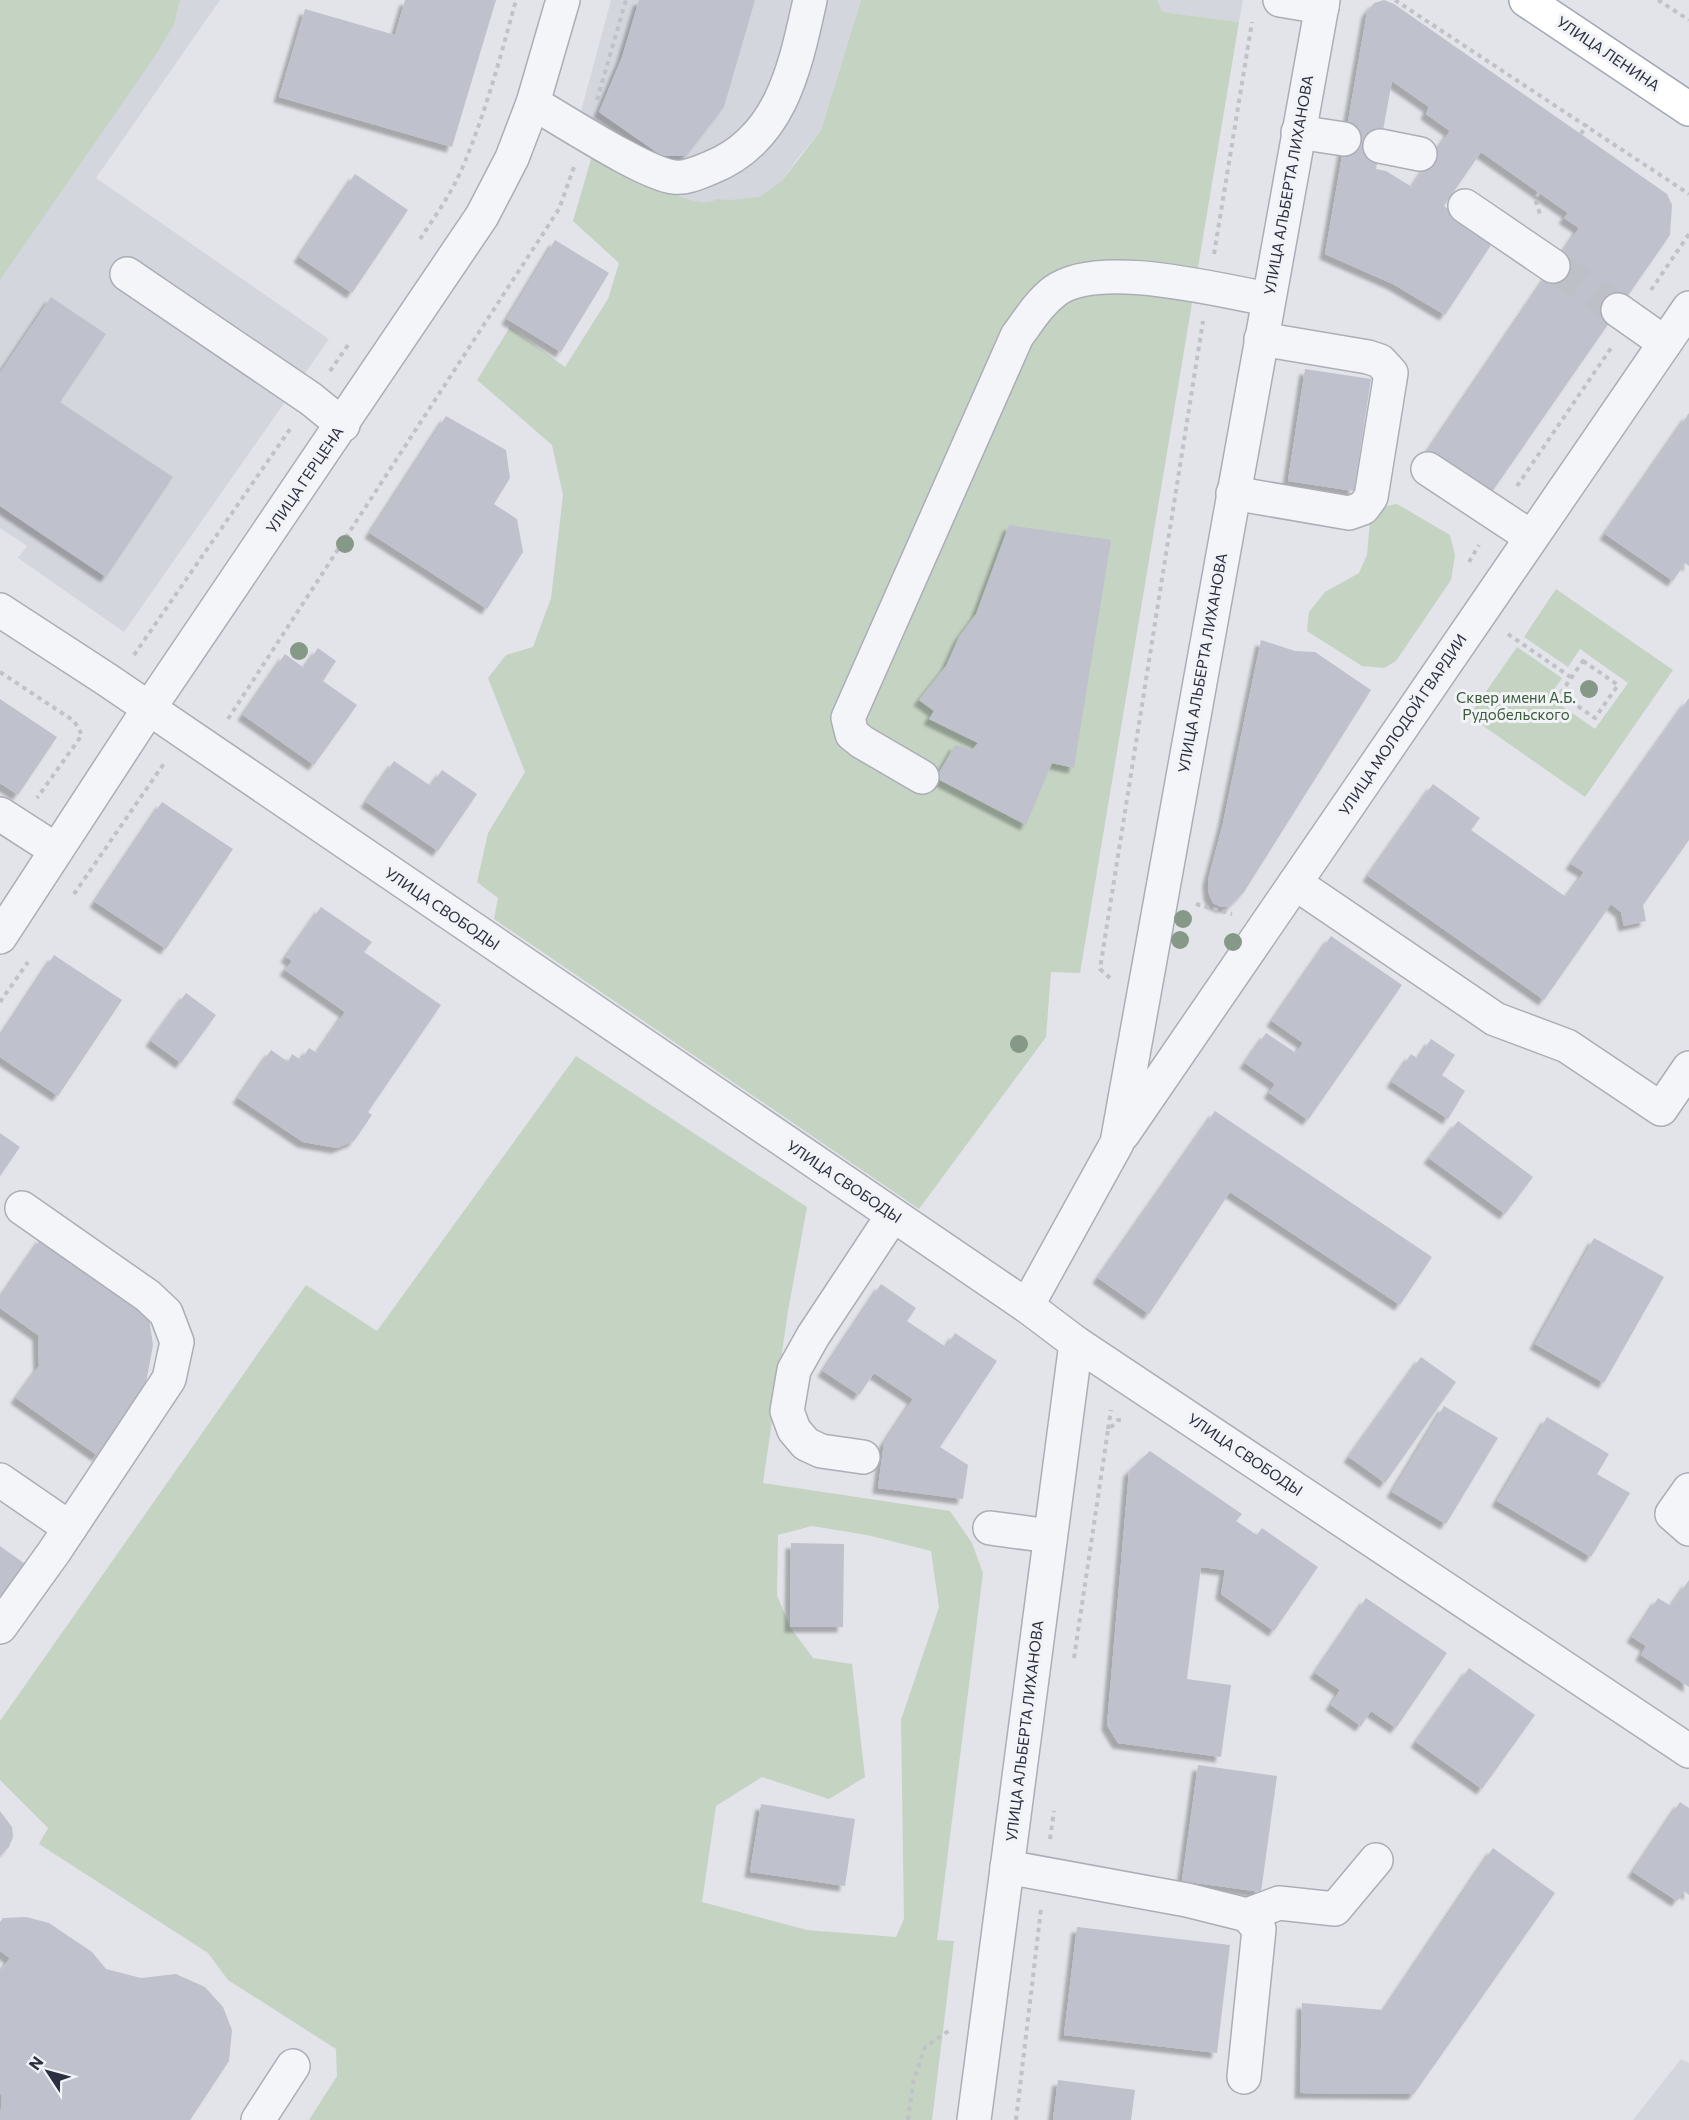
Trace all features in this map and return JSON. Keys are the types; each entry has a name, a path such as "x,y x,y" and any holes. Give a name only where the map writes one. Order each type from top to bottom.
{"main road":[{"name":"УЛИЦА ЛЕНИНА","path":"1526,0 1689,109"}],"street":[{"name":"УЛИЦА ГЕРЦЕНА","path":"0,937 148,710 343,425 482,216 512,158 533,103 563,0"},
{"path":"533,103 645,166 675,177 699,173 730,160 756,140 780,103 798,54 810,0"},
{"path":"1267,6 1322,4"},
{"name":"УЛИЦА АЛЬБЕРТА ЛИХАНОВА","path":"1028,1306 1117,1143 1322,4"},
{"path":"1298,132 1344,139"},
{"path":"1380,146 1420,154"},
{"path":"1465,206 1553,266"},
{"path":"128,274 311,399 343,425"},
{"path":"922,777 862,742 852,734 848,718 1017,336 1040,304 1057,289 1089,279 1120,276 1209,288 1268,299"},
{"name":"УЛИЦА МОЛОДОЙ ГВАРДИИ","path":"1117,1143 1689,308"},
{"path":"1625,315 1665,343"},
{"path":"1233,493 1349,513 1363,508 1371,497 1391,373 1380,361 1368,357 1261,339"},
{"path":"1428,469 1531,537"},
{"name":"УЛИЦА СВОБОДЫ","path":"0,610 1028,1306 1076,1343 1689,1751"},
{"path":"9,820 56,850"},
{"path":"1295,883 1495,1019 1568,1046 1660,1109 1689,1068"},
{"path":"0,1628 70,1528 169,1378 177,1342 166,1313 148,1296 22,1208"},
{"path":"863,1456 821,1451 806,1444 794,1430 787,1411 794,1370 813,1336 893,1215"},
{"name":"УЛИЦА АЛЬБЕРТА ЛИХАНОВА","path":"974,2120 1076,1343"},
{"path":"0,1480 70,1528"},
{"path":"1689,1490 1672,1514 1689,1529"},
{"path":"990,1528 1050,1536"},
{"path":"1007,1867 1187,1900 1247,1915 1280,1903 1335,1909 1376,1860"},
{"path":"1244,2077 1259,1929 1247,1915"},
{"path":"258,2120 293,2066"}],"path":[{"path":"464,164 497,68 516,0"},
{"path":"223,726 559,209 587,134 626,0"},
{"path":"1395,0 1587,124 1689,194"},
{"path":"1658,0 1689,20"},
{"path":"1117,983 1100,969 1209,288 1267,6"},
{"path":"1581,134 1587,124"},
{"path":"1497,514 1625,315 1689,234"},
{"path":"1501,629 1572,678"},
{"path":"1583,661 1618,685 1595,718 1560,694 1572,678 1583,661"},
{"path":"0,672 74,721 82,735 9,820"},
{"path":"73,896 169,756"},
{"path":"1191,903 1240,916"},
{"path":"0,1002 33,954"},
{"path":"1073,1661 1112,1405"},
{"path":"1108,1430 1118,1420 1133,1419"},
{"path":"1016,2120 1055,1803"},
{"path":"908,2120 913,2083 925,2046 959,2025"}],"shaded area":[{"path":"0,0 220,0 96,178 329,339 124,632 18,558 27,546 0,528"},
{"path":"611,0 861,0 821,130 795,162 766,205 699,216 573,141"},
{"path":"1157,0 1243,0 1239,22 1161,12"},
{"path":"1681,2059 1689,2063 1689,2120 1633,2120"}],"green space":[{"path":"0,0 180,0 174,24 157,53 0,280"},
{"path":"861,0 1157,0 1162,12 1239,22 1080,973 1051,972 1046,1037 919,1209 494,919 498,898 477,882 488,833 525,772 488,678 506,655 533,647 551,598 563,495 552,445 477,380 510,327 565,367 608,299 619,263 573,221 594,149 656,185 692,200 706,203 716,199 759,197 782,181 821,130"},
{"path":"1397,504 1450,535 1455,555 1451,580 1396,661 1384,668 1362,666 1307,631 1309,612 1325,592 1359,573 1367,555 1370,521 1380,507"},
{"name":"Сквер имени А.Б. Рудобельского","path":"1556,589 1673,670 1585,797 1469,716 1517,647 1562,678 1549,697 1595,729 1628,683 1580,649 1568,667 1524,637"},
{"path":"576,1056 807,1207 788,1311 763,1483 950,1511 972,1543 983,1573 937,1940 954,1941 932,2120 309,2120 337,2076 336,2049 228,1980 208,1953 39,1844 48,1828 0,1780 0,1721 306,1285 377,1331","holes":["812,1526 867,1535 931,1551 939,1607 901,1720 904,1919 896,1937 807,1930 702,1902 716,1806 762,1777 829,1799 865,1777 852,1664 813,1658 790,1627 777,1595 778,1535"]}],"building":[{"path":"405,0 496,0 452,147 279,97 305,9 395,35"},
{"path":"639,0 755,0 724,107 686,156 662,156 599,112 622,57"},
{"path":"1384,0 1394,4 1667,194 1672,205 1670,235 1487,499 1424,457 1579,228 1564,218 1568,213 1481,152 1444,206 1493,242 1445,315 1393,284 1325,254 1367,12 1374,3","holes":["1392,81 1429,107 1426,114 1450,131 1412,187 1386,171 1376,169"]},
{"path":"355,174 408,210 352,293 299,257"},
{"path":"555,240 609,273 561,352 507,319"},
{"path":"51,297 106,334 60,402 173,477 106,577 0,506 0,373"},
{"path":"1305,369 1371,379 1354,491 1288,481"},
{"path":"1689,413 1689,566 1685,563 1673,581 1605,534"},
{"path":"446,416 506,450 510,478 494,504 517,519 523,552 487,609 370,533"},
{"path":"1009,525 1111,540 1074,768 1052,763 1026,825 936,778 955,745 973,749 978,743 929,719 934,711 919,700 946,666 959,637 976,614"},
{"path":"1261,640 1295,651 1315,652 1371,690 1244,892 1229,907 1221,907 1213,903 1209,894 1208,880 1223,823"},
{"path":"318,648 336,661 323,681 357,705 314,765 243,715 285,654 304,668"},
{"path":"1689,698 1689,840 1643,905 1646,921 1624,926 1621,912 1611,904 1544,1000 1368,876 1433,784 1480,818 1471,830 1566,897 1584,872 1571,864"},
{"path":"0,699 57,737 18,795 0,783"},
{"path":"394,761 431,786 442,770 477,794 438,851 366,802"},
{"path":"162,802 233,849 166,949 95,902"},
{"path":"321,907 372,942 364,952 441,1005 368,1112 372,1115 354,1141 337,1148 303,1142 238,1098 271,1050 288,1062 292,1054 301,1060 309,1048 317,1053 345,1012 285,970 292,961 286,957"},
{"path":"1331,936 1402,985 1308,1120 1269,1093 1275,1084 1245,1063 1266,1033 1296,1053 1303,1043 1272,1021"},
{"path":"54,955 122,1000 58,1096 0,1057 0,1037"},
{"path":"186,993 216,1015 181,1063 151,1041"},
{"path":"1431,1039 1455,1055 1442,1075 1465,1091 1448,1119 1392,1082 1411,1054 1418,1059"},
{"path":"1215,1111 1432,1257 1400,1305 1230,1192 1149,1314 1098,1278"},
{"path":"1458,1121 1533,1177 1505,1214 1429,1158"},
{"path":"0,1133 20,1147 0,1176"},
{"path":"42,1237 140,1303 149,1318 153,1345 145,1388 98,1456 16,1398 39,1366 38,1335 0,1308 0,1298"},
{"path":"1594,1238 1664,1277 1604,1383 1535,1344"},
{"path":"881,1284 916,1308 907,1321 946,1347 955,1333 997,1361 940,1447 968,1465 963,1499 878,1488 884,1443 913,1399 874,1373 859,1395 823,1371"},
{"path":"1421,1357 1456,1382 1385,1483 1349,1457"},
{"path":"1444,1406 1498,1438 1446,1524 1392,1492"},
{"path":"1547,1417 1609,1454 1597,1474 1630,1493 1591,1557 1497,1501"},
{"path":"1150,1451 1242,1514 1236,1521 1257,1535 1262,1528 1318,1567 1274,1631 1221,1594 1225,1570 1201,1567 1187,1679 1231,1685 1221,1757 1118,1743 1107,1725 1129,1471"},
{"path":"791,1543 844,1544 843,1627 790,1627"},
{"path":"0,1546 28,1566 0,1605"},
{"path":"1689,1580 1689,1687 1641,1655 1646,1646 1632,1637 1658,1598 1671,1606"},
{"path":"1366,1598 1447,1653 1396,1728 1371,1711 1361,1726 1331,1705 1340,1690 1315,1673"},
{"path":"1469,1668 1535,1715 1482,1789 1416,1742"},
{"path":"1198,1765 1277,1776 1261,1892 1182,1881"},
{"path":"1680,1802 1689,1808 1689,1895 1684,1891 1677,1901 1633,1872"},
{"path":"761,1804 855,1819 845,1886 750,1872"},
{"path":"0,1811 12,1827 13,1837 9,1847 0,1856"},
{"path":"1493,1848 1555,1893 1414,2094 1300,2093 1302,2003 1384,2010"},
{"path":"26,1917 49,1923 92,1952 106,1969 141,1978 176,1974 205,1987 223,2007 232,2030 229,2061 190,2120 0,2120 2,2096 0,2094 0,1972 10,1958 0,1951 0,1922 3,1918"},
{"path":"1077,1927 1230,1945 1217,2053 1064,2035"},
{"path":"1058,2080 1135,2090 1131,2120 1053,2120"}],"tunnel":[{"path":"1553,266 1618,310"}]}
